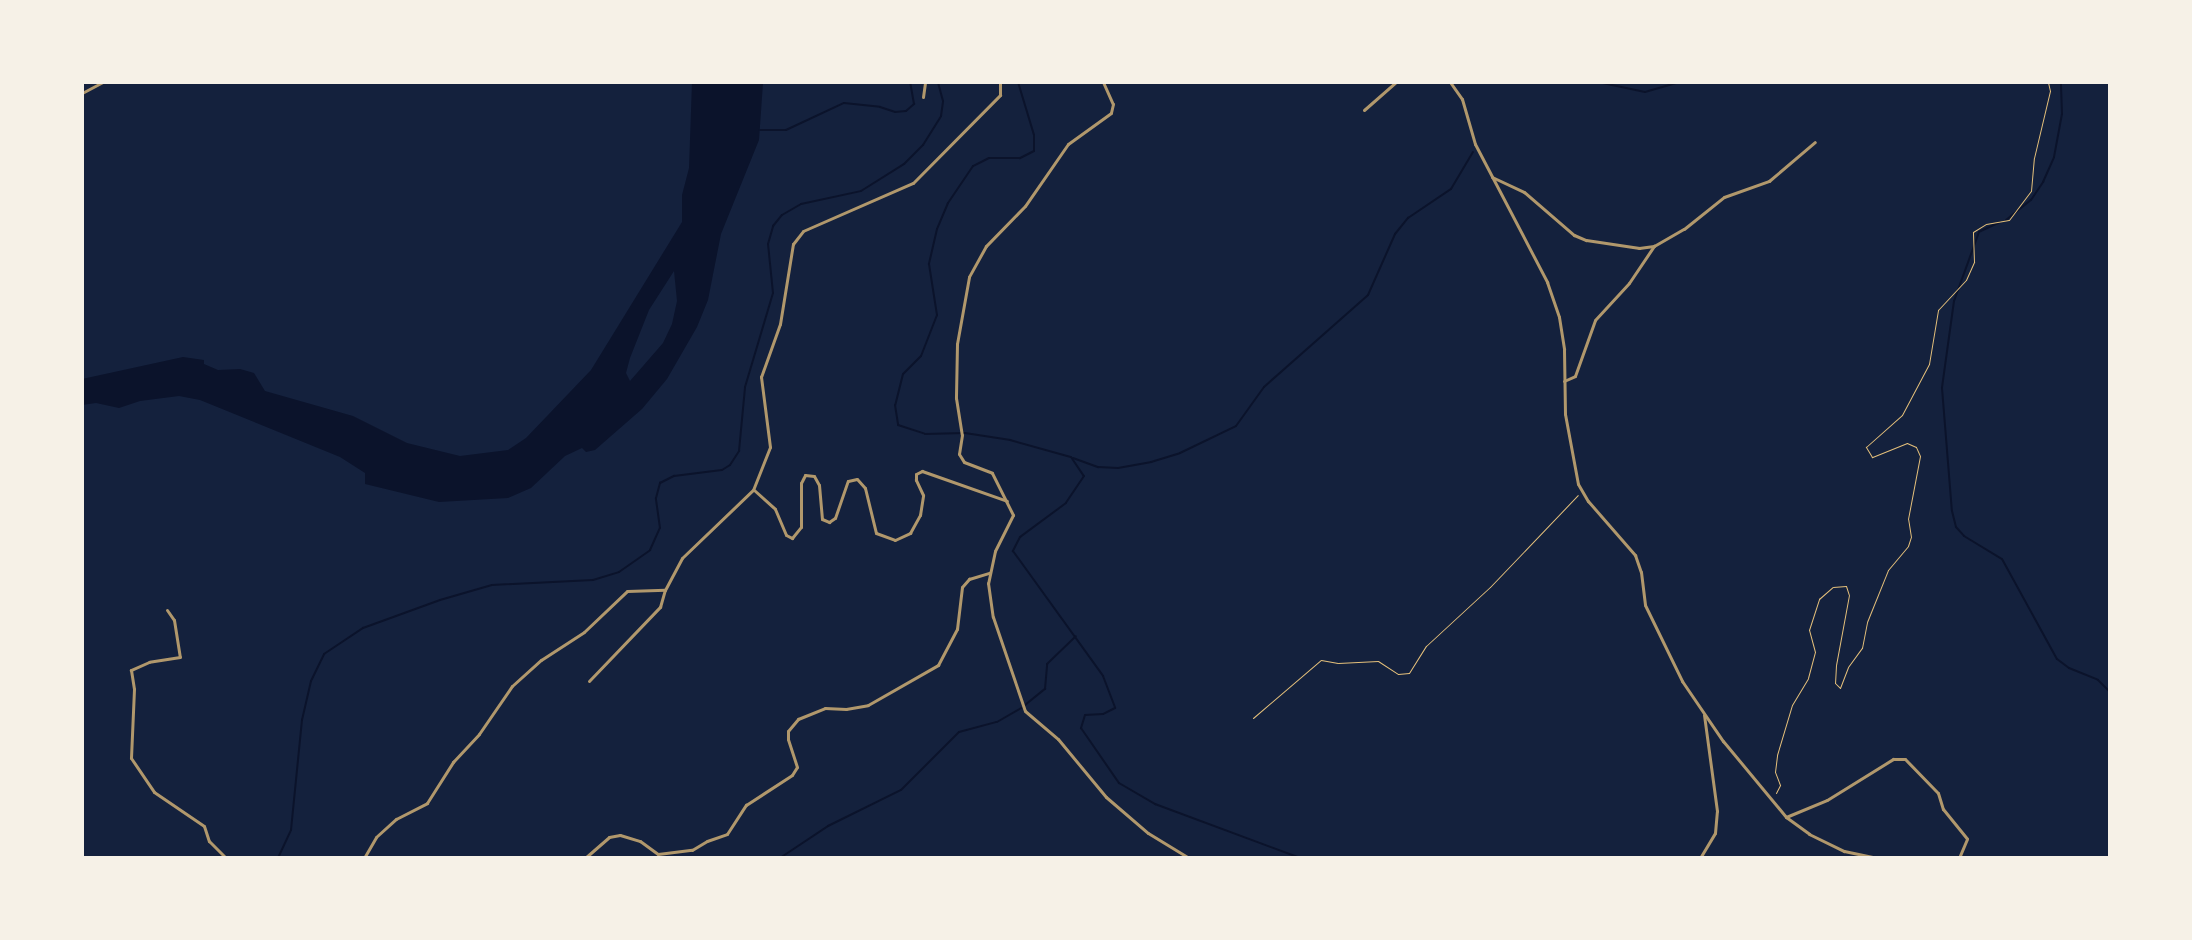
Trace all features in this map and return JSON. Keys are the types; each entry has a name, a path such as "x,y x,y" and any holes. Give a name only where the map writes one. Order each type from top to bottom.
{"street":[{"path":"82,93 103,82"},
{"path":"923,97 925,82"},
{"path":"589,681 660,607 665,590 682,558 753,490 770,447 761,377 780,324 793,244 803,231 913,183 1000,95 1000,82"},
{"path":"1103,82 1113,104 1111,113 1068,144 1025,206 986,246 969,277 957,344 961,458 992,473 1013,515 995,551 989,573 993,617 1025,711 1058,739 1106,797 1148,833 1189,858"},
{"path":"1364,110 1396,82"},
{"path":"1450,82 1462,99 1470,131 1492,177 1550,289 1562,329 1573,462 1581,489 1635,555 1641,572 1645,605 1682,681 1704,714 1786,817 1809,834 1844,851 1877,858"},
{"path":"1492,177 1524,192 1574,235 1586,240 1639,248 1654,246 1684,229 1724,197 1769,181 1815,142"},
{"path":"1564,381 1575,376 1595,320 1654,246"},
{"path":"1639,248 1647,257"},
{"path":"753,490 775,509 786,535 792,538 801,527 801,483 805,475 814,476 819,485 822,519 829,522 835,518 848,481 857,479 865,488 876,533 895,540 910,533 920,515 923,495 916,474 922,471 1007,501"},
{"path":"585,858 609,837 620,835 640,841 658,854 692,850 727,834 746,805 792,775 796,758 788,731 798,719 825,708 846,709 868,705 938,665 957,629 962,587 969,579 989,573"},
{"path":"364,858 376,837 396,819 427,803 453,762 479,734 512,686 541,660 584,632 627,591 665,590"},
{"path":"167,610 174,620 180,657 149,662 131,670 134,689 131,758 154,792 204,826 209,841 226,858"},
{"path":"1700,858 1715,833 1717,811 1704,714"},
{"path":"1786,817 1827,800 1893,759 1905,759 1938,793 1943,809 1967,839 1959,858"}],"path":[{"path":"1771,798 1780,785 1775,772 1777,755 1792,705 1808,678 1815,652 1809,630 1813,610 1825,592 1846,586 1849,595 1835,678 1840,688 1862,648 1867,622 1888,570 1911,537 1908,519 1920,456 1916,447 1907,443 1872,457 1866,447 1902,415 1929,364 1938,310 1966,280 1974,262 1973,232 1986,224 2009,220 2031,191 2034,158 2050,91 2048,82"},
{"path":"1253,718 1321,660 1344,664 1378,661 1398,674 1409,673 1426,646 1490,587 1581,489"}],"water":[{"path":"692,82 763,83 759,140 721,234 708,300 697,327 667,379 642,409 595,450 586,452 582,448 565,456 531,488 508,498 439,502 365,484 365,473 340,457 200,400 179,396 140,401 119,408 96,403 82,405 82,379 183,357 204,360 204,364 218,370 240,369 254,373 265,391 353,416 407,443 460,456 508,450 526,438 591,370 682,222 682,195 689,168","holes":["674,271 677,301 672,324 663,343 630,381 626,373 630,358 649,310"]}],"waterway":[{"path":"759,130 786,130 844,103 906,111 914,104 910,82"},
{"path":"278,858 291,830 302,720 311,681 324,654 363,628 440,600 492,585 593,580 619,572 650,550 660,528 656,498 660,483 674,476 722,470 730,465 739,451 745,387 773,293 768,244 773,226 782,215 801,204 861,191 904,164 923,145 941,116 943,101 938,82"},
{"path":"1018,82 1034,135 1034,151 1020,158 989,158 973,166 948,203 937,229 929,264 937,315 921,356 903,374 895,405 898,425 925,434 965,433 1010,440 1071,457 1084,476 1066,503 1020,537 1013,551 1103,676 1115,708 1103,714 1085,715 1081,728 1119,783 1155,804 1300,858"},
{"path":"1598,82 1645,92 1680,82"},
{"path":"2006,220 2031,200 2054,157 2062,114 2061,82"},
{"path":"1073,458 1098,467 1118,468 1151,462 1180,453 1236,426 1264,387 1368,295 1395,234 1408,218 1451,189 1473,152"},
{"path":"2000,222 1979,232 1954,301 1942,388 1952,511 1956,527 1964,536 2002,559 2057,659 2069,668 2098,680 2110,692"},
{"path":"1025,705 1045,689 1047,664 1076,636"},
{"path":"780,858 828,826 901,790 959,732 997,722 1021,708"}]}
